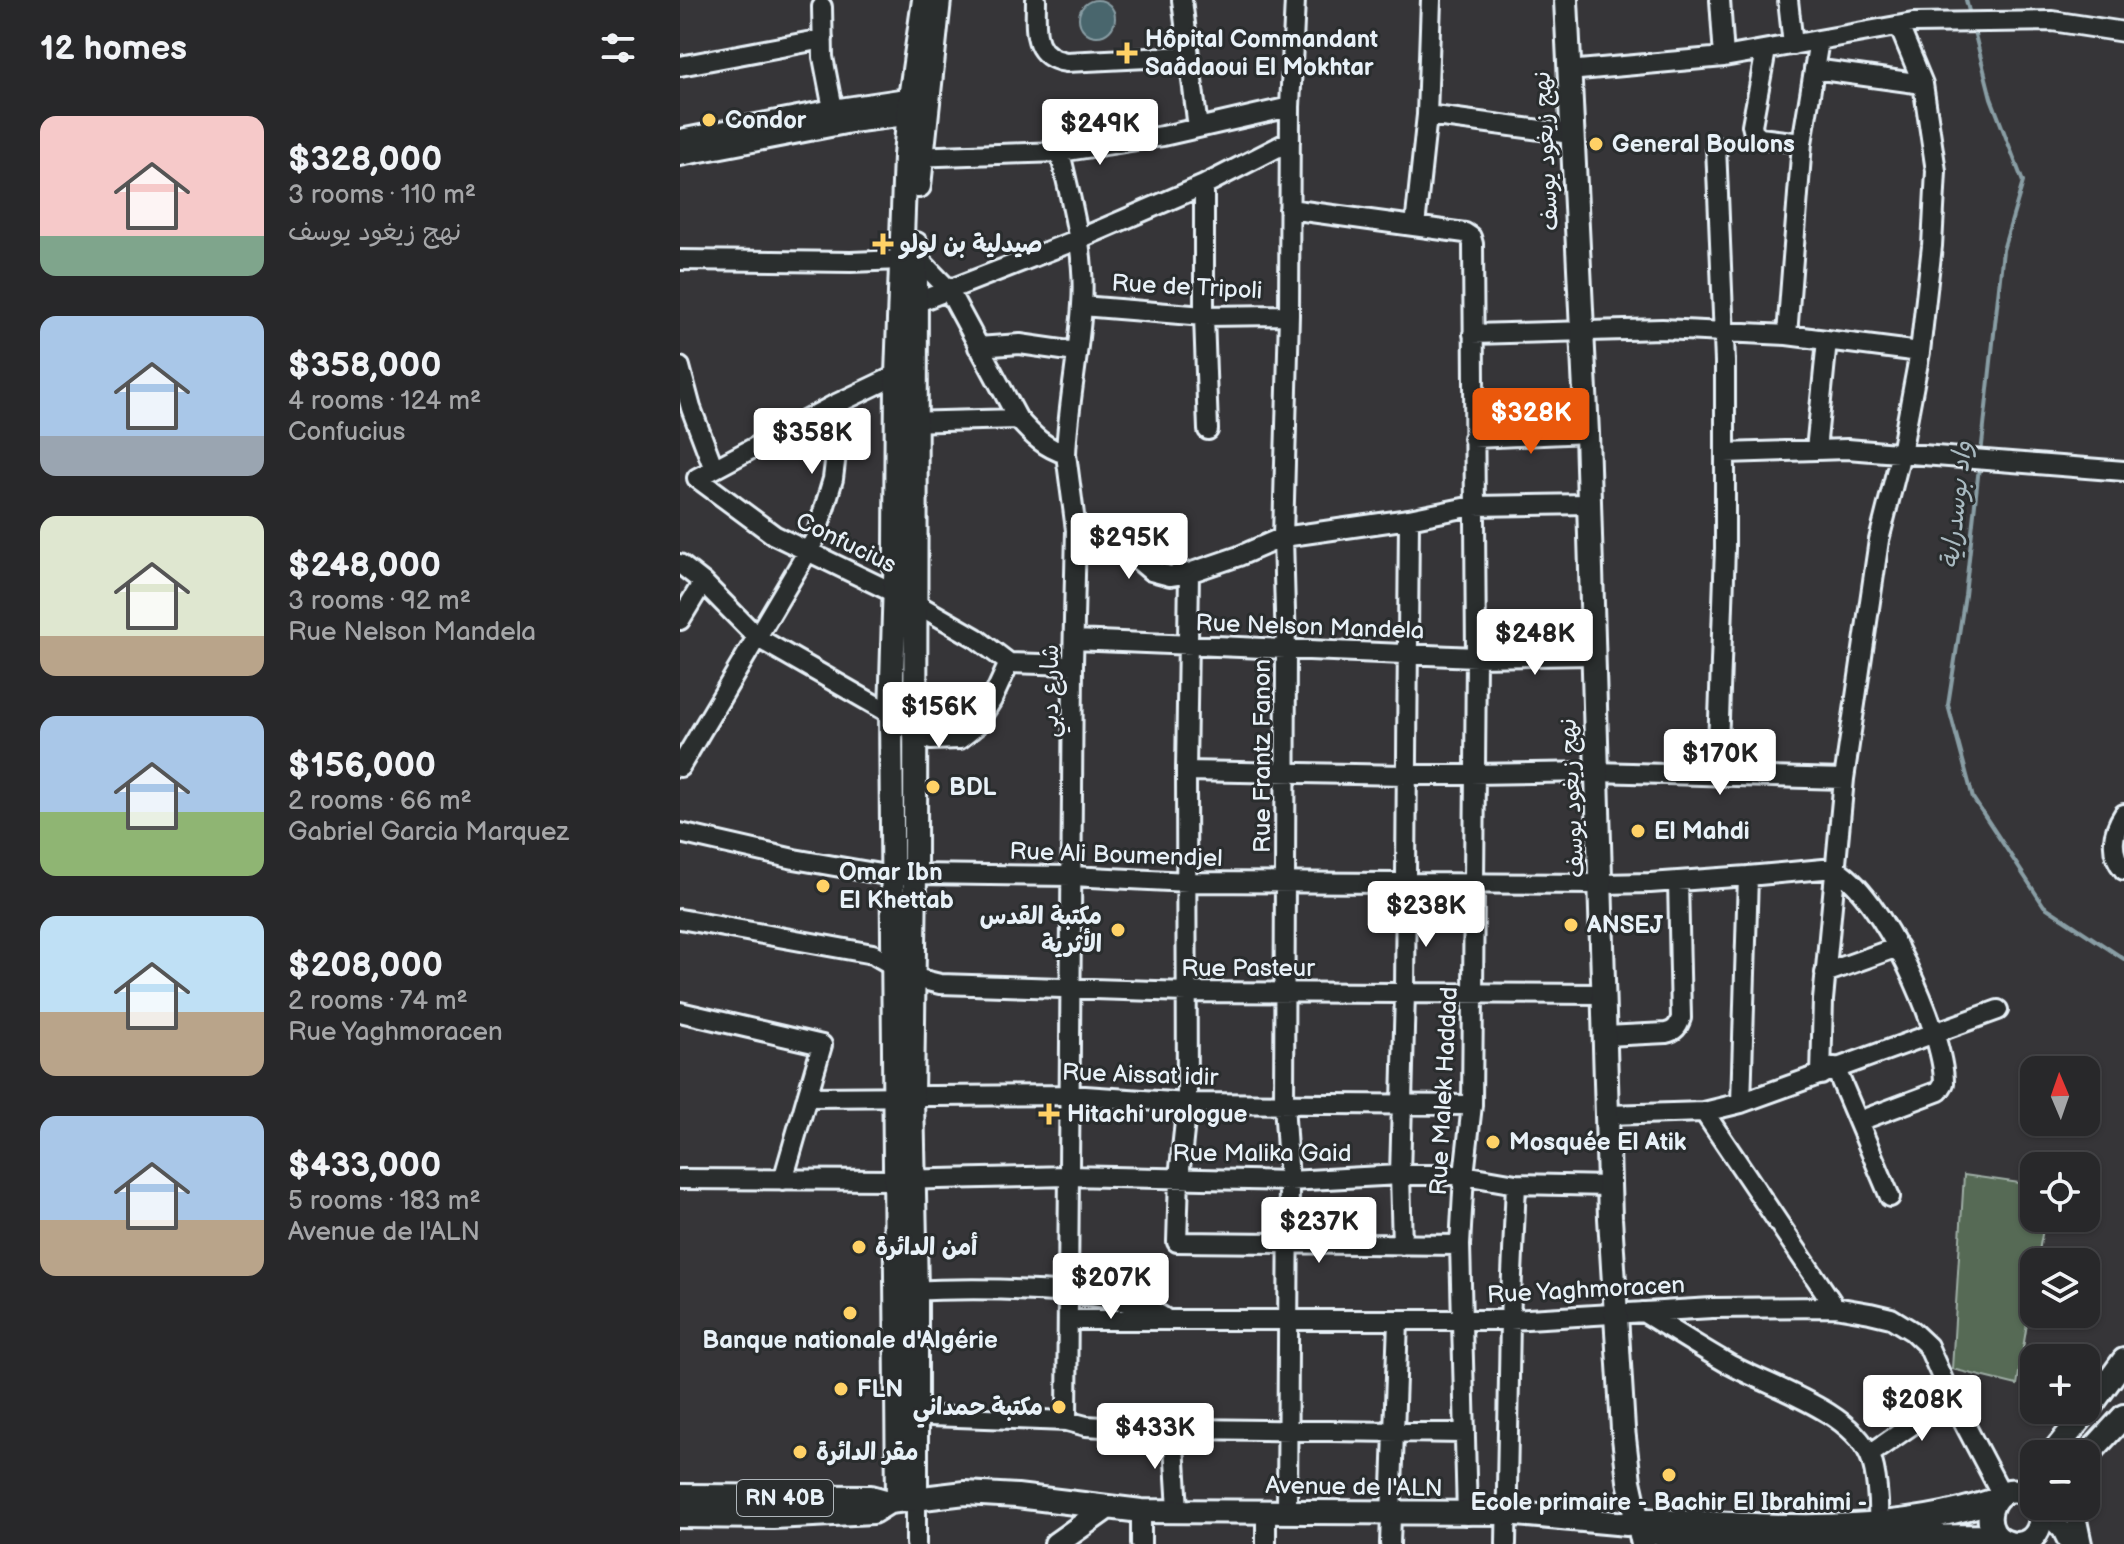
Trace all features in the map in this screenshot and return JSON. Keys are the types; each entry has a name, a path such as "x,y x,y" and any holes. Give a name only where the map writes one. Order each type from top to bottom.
{"main road":[{"path":"902,1097 915,978 915,603 906,422 907,258 924,0"},
{"path":"917,105 939,0"},
{"name":"نهج زيغود يوسف","path":"1566,0 1587,433 1609,1186 1623,1429 1637,1530"},
{"path":"906,374 915,303 907,258"},
{"path":"901,1501 906,1415 905,1180 892,876 891,714 893,593 906,422"},
{"path":"2063,1440 2124,1360"},
{"path":"2100,1442 2124,1416"},
{"name":"Avenue de l'ALN","path":"901,1501 965,1493 1141,1511 1506,1513 1637,1530"},
{"name":"RN 40B","path":"680,1496 773,1508"},
{"name":"RN 40B","path":"680,1516 871,1497 901,1501"},
{"name":"RN 40B","path":"1637,1530 1878,1523 1940,1516 2020,1498"},
{"path":"2020,1500 1989,1517 1990,1526 2002,1542 2025,1542 2033,1538 2041,1524 2039,1520"},
{"path":"1056,1544 1108,1507"},
{"name":"RN 40B","path":"1637,1530 1704,1539 1804,1542 1945,1535 2002,1542"}],"street":[{"path":"1036,0 1037,37 1041,49 1052,58 1066,62 1188,56"},
{"path":"1182,0 1198,128"},
{"name":"Rue Frantz Fanon","path":"1266,1544 1276,1511 1286,1431 1289,1181 1284,1103 1286,649 1283,537 1290,107 1295,0"},
{"path":"1289,209 1415,226 1427,115 1431,0"},
{"path":"1720,0 1724,57"},
{"path":"1788,0 1793,45"},
{"path":"819,2 824,66 833,109"},
{"path":"1568,71 1724,57 1906,25 2052,21 2124,32"},
{"path":"1890,1197 1859,1121 1828,1071 1825,973 1844,779 1879,540 1901,453 1920,352 1932,246 1936,171 1923,84 1906,25"},
{"path":"680,66 823,39"},
{"path":"1787,335 1802,143 1819,40"},
{"path":"1766,50 1752,125 1754,133 1760,138 1802,143"},
{"path":"1814,69 1923,84"},
{"path":"680,139 833,109 917,105"},
{"path":"680,156 917,105"},
{"path":"912,157 1060,152 1198,128 1290,107"},
{"path":"1427,115 1571,134"},
{"path":"915,303 1079,239 1204,185 1290,141"},
{"path":"1716,146 1725,453 1717,776"},
{"name":"شارع دبي","path":"1060,152 1079,239 1082,306 1067,416 1066,454 1076,530 1067,1421"},
{"path":"1204,185 1208,430"},
{"name":"Rue Malek Haddad","path":"1415,226 1465,233 1471,237 1476,657 1472,1105 1460,1245 1467,1515"},
{"path":"680,260 907,258 948,289 1018,419 1042,443 1066,454"},
{"name":"Rue de Tripoli","path":"1082,306 1204,316 1289,315"},
{"path":"1473,334 1662,329 1723,331 1787,335 1920,352"},
{"path":"1816,450 1827,340"},
{"path":"978,347 1020,344 1076,352"},
{"path":"680,367 691,408 714,469"},
{"name":"Confucius","path":"688,474 714,469 834,405 906,374"},
{"path":"680,767 758,638 821,524 836,454 834,405"},
{"path":"906,422 1018,419"},
{"path":"1473,438 1587,433"},
{"path":"1725,453 1847,449 2124,471"},
{"name":"Confucius","path":"688,474 774,535 915,603 976,638 1009,663"},
{"path":"1076,530 1118,543 1151,571 1170,576 1189,573 1283,537 1409,519 1473,506 1588,504"},
{"path":"1402,1245 1400,1175 1405,993 1409,519"},
{"path":"680,564 703,582 758,638 891,714 916,734 931,740 960,739 966,735 985,713 1009,663 1073,665"},
{"path":"1189,573 1187,1103 1179,1177 1177,1242 1460,1245"},
{"path":"680,620 703,582"},
{"name":"Rue Nelson Mandela","path":"1074,640 1476,657 1593,655"},
{"path":"1186,771 1406,775 1596,772 1844,779"},
{"path":"2124,814 2114,838 2117,861 2124,870"},
{"name":"Rue Ali Boumendjel","path":"680,833 794,859 892,876 1072,876 1188,882 1602,884 1834,868"},
{"path":"1834,868 1846,874 1859,888 1898,947 1933,1033 1944,1077 1942,1088 1859,1121"},
{"path":"1741,1103 1748,876"},
{"path":"1606,1036 1666,1033 1679,1026 1678,881"},
{"name":"Rue Pasteur","path":"680,919 873,954 915,978 940,984 1187,992 1604,994"},
{"path":"1825,973 1898,947"},
{"path":"1608,1115 1704,1112 1741,1103 1998,1010"},
{"path":"680,1012 822,1045 783,1180"},
{"name":"Rue Aissat idir","path":"807,1097 1070,1095 1187,1103 1472,1105"},
{"path":"1704,1112 1835,1307"},
{"name":"Rue Malika Gaid","path":"680,1179 905,1180 1068,1176 1289,1181 1464,1175 1516,1184 1609,1186"},
{"path":"1506,1544 1516,1184"},
{"path":"906,1292 1068,1291 1156,1310 1168,1321"},
{"name":"Rue Yaghmoracen","path":"1069,1320 1510,1320 1684,1308 1835,1307 1891,1318 1928,1346 1951,1398 2020,1490"},
{"path":"1643,1312 1730,1365 1818,1407 1840,1422 1870,1454 1875,1470 1878,1523"},
{"path":"1390,1544 1398,1321"},
{"path":"1870,1454 1951,1398"},
{"path":"906,1415 1067,1421 1096,1428 1465,1433"},
{"path":"1173,1429 1178,1509"},
{"path":"901,1501 916,1544"},
{"path":"1141,1511 1141,1544"},
{"name":"Rue Yaghmoracen","path":"2051,1520 2062,1530 2069,1544"},
{"path":"2077,1520 2082,1544"}],"green space":[{"path":"1964,1175 2020,1183 2020,1232 2042,1232 2040,1248 2020,1248 2020,1328 2026,1328 2024,1344 2020,1344 2017,1385 1952,1369"}],"water":[{"path":"1097,0 1110,5 1115,18 1110,31 1097,36 1084,31 1079,18 1084,5"}],"waterway":[{"name":"واد بوسدراية","path":"1966,0 1970,15"},
{"name":"واد بوسدراية","path":"1973,27 1991,98 2023,182 2003,250 1981,454"},
{"name":"واد بوسدراية","path":"1979,467 1965,595 1948,705 1973,798 2044,906 2124,959"}],"place":[{"name":"Hôpital Commandant Saâdaoui El Mokhtar","path":"1127,53"},
{"name":"Condor","path":"709,120"},
{"name":"General Boulons","path":"1596,144"},
{"name":"صيدلية بن لولو","path":"883,244"},
{"name":"BDL","path":"933,787"},
{"name":"El Mahdi","path":"1638,831"},
{"name":"Omar Ibn El Khettab","path":"823,886"},
{"name":"ANSEJ","path":"1571,925"},
{"name":"مكتبة القدس الأثرية","path":"1118,930"},
{"name":"Hitachi urologue","path":"1049,1114"},
{"name":"Mosquée El Atik","path":"1493,1142"},
{"name":"أمن الدائرة","path":"859,1247"},
{"name":"Banque nationale d'Algérie","path":"850,1313"},
{"name":"FLN","path":"841,1389"},
{"name":"مكتبة حمداني","path":"1059,1407"},
{"name":"مقر الدائرة","path":"800,1452"},
{"name":"Ecole primaire - Bachir El Ibrahimi -","path":"1669,1475"}]}
